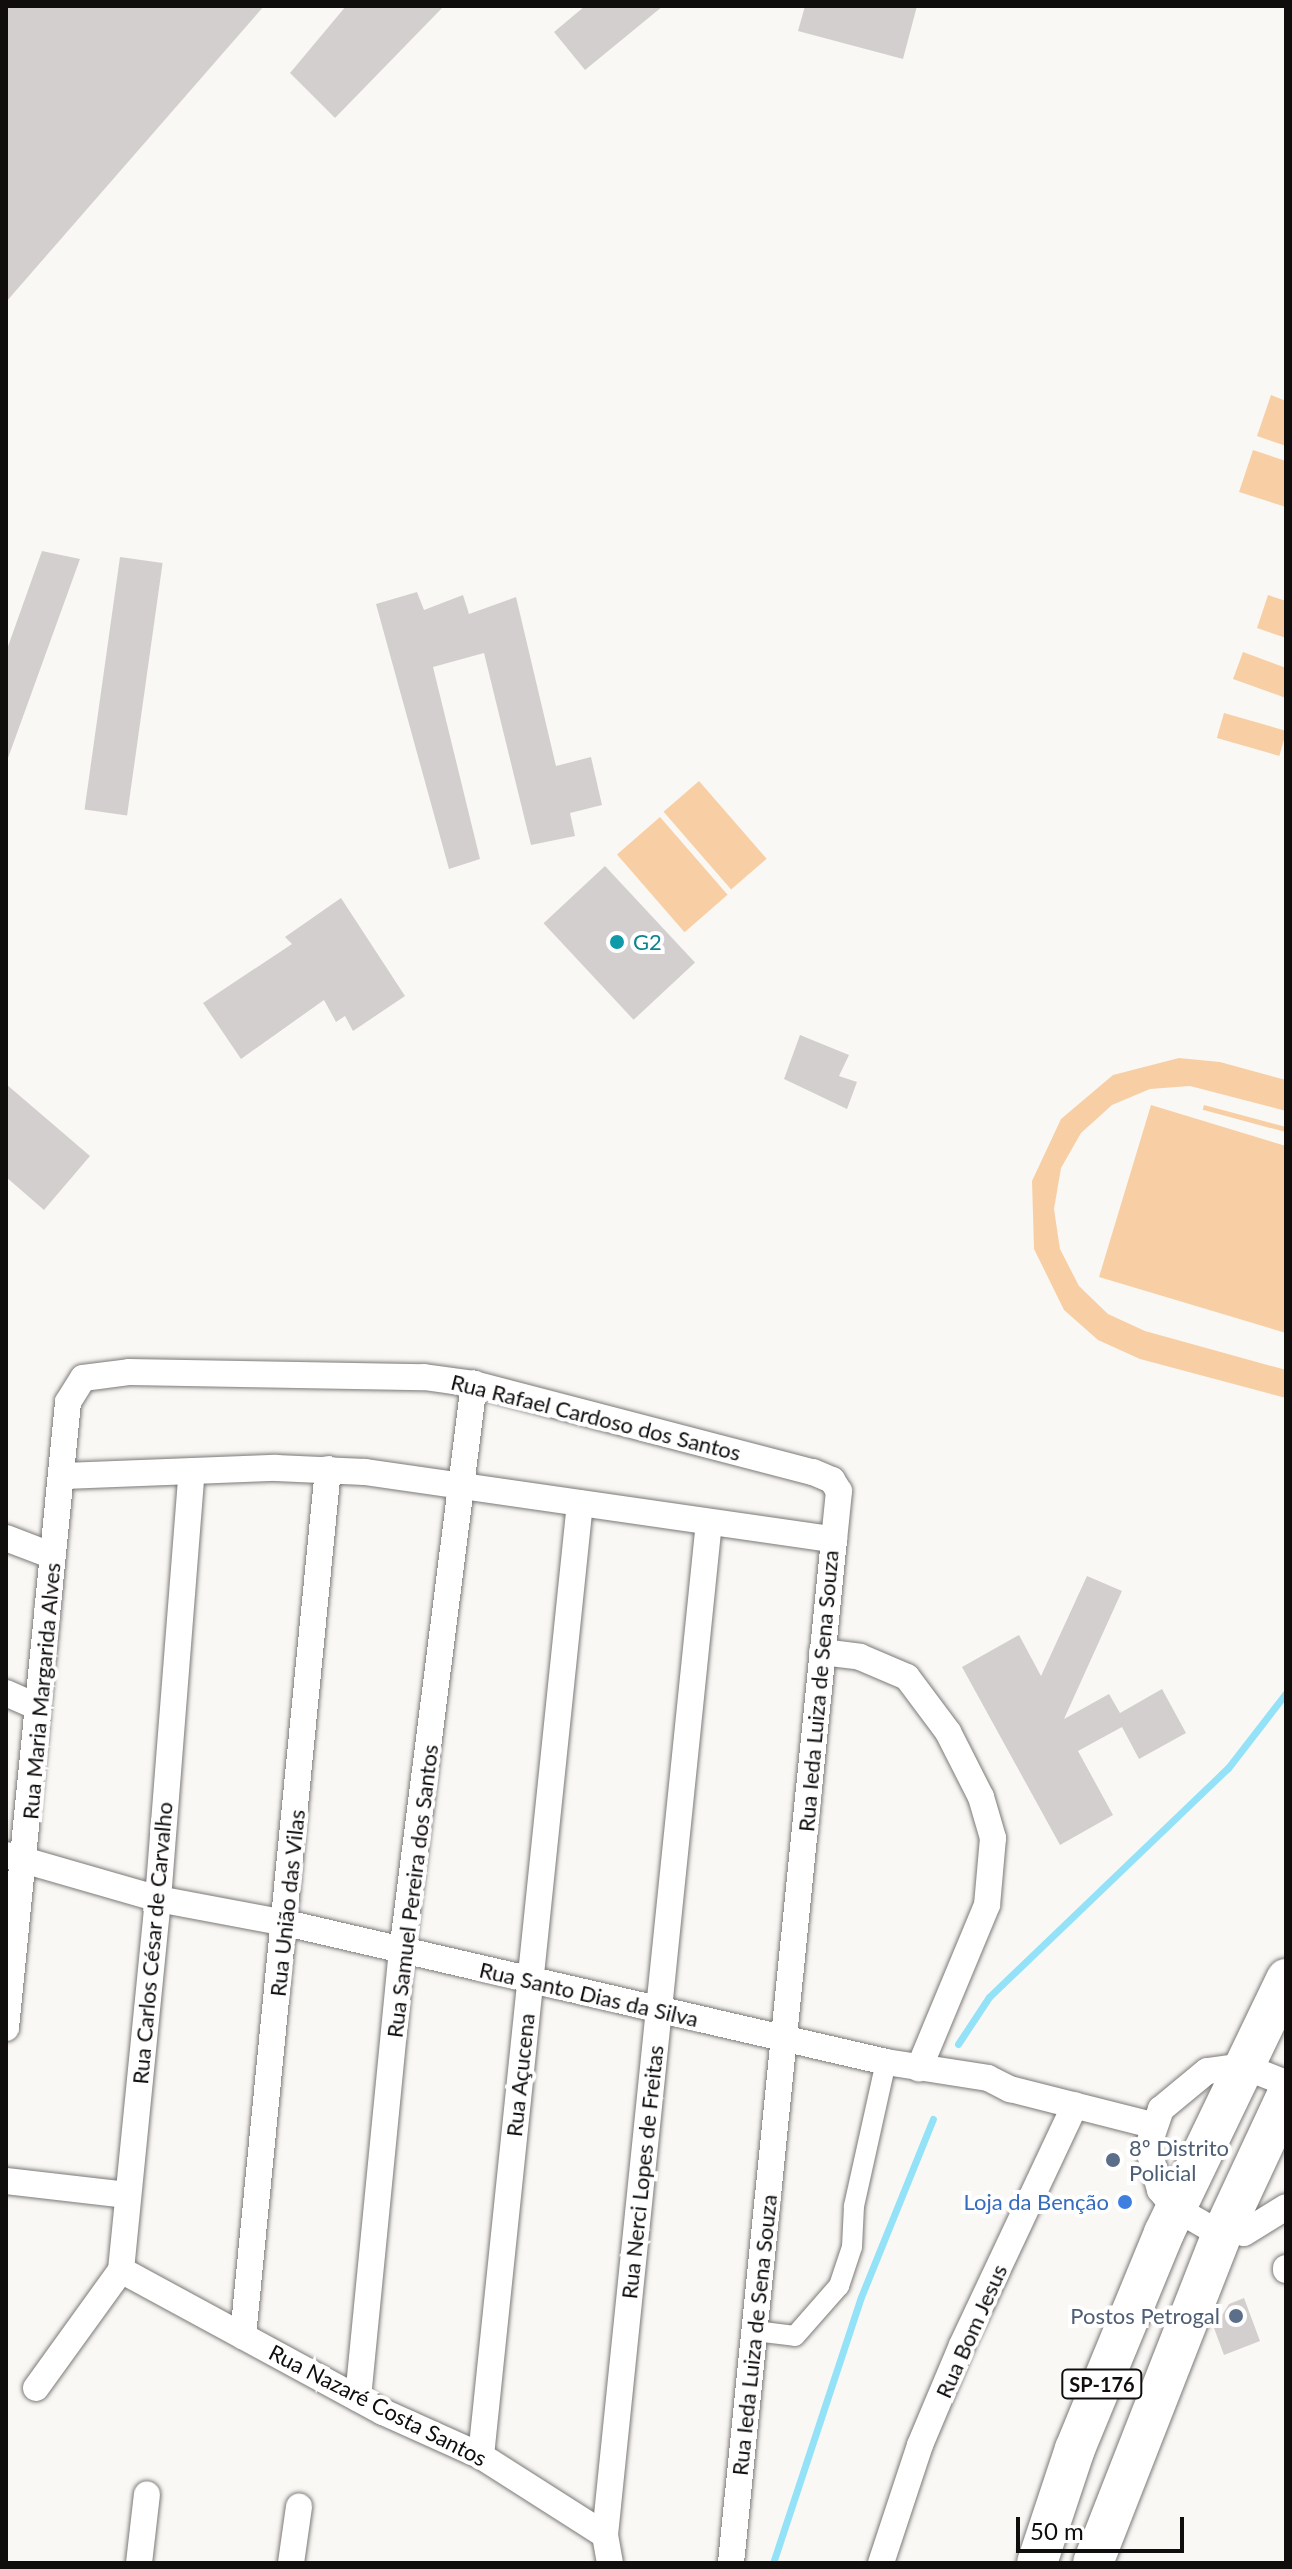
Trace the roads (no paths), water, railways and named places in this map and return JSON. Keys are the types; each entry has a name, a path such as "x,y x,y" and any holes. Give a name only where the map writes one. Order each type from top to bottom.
{"main road":[{"name":"SP-176","path":"1037,2563 1075,2449 1175,2208 1286,1979"},
{"name":"SP-176","path":"1093,2563 1223,2232 1286,2097"}],"street":[{"name":"Rua Rafael Cardoso dos Santos","path":"68,1402 76,1383 101,1373 424,1377 474,1384 823,1476 839,1491 834,1540"},
{"name":"Rua Samuel Pereira dos Santos","path":"358,2398 402,1952 474,1384"},
{"name":"Rua Maria Margarida Alves","path":"6,2024 15,1858 38,1707 64,1476 68,1402"},
{"name":"Rua Ieda Luiza de Sena Souza","path":"64,1476 328,1469 462,1485 834,1540 731,2563"},
{"name":"Rua União das Vilas","path":"243,2336 286,1923 328,1469"},
{"name":"Rua Carlos César de Carvalho","path":"121,2270 158,1899 192,1471"},
{"name":"Rua Açucena","path":"481,2456 580,1503"},
{"name":"Rua Nerci Lopes de Freitas","path":"605,2535 709,1522"},
{"path":"6,1538 53,1556"},
{"path":"822,1652 885,1664 907,1677 948,1732 981,1797 993,1838 987,1905 929,2068"},
{"path":"6,1693 38,1707"},
{"name":"Rua Santo Dias da Silva","path":"15,1858 158,1899 286,1923 886,2062 988,2078 1010,2089 1152,2125"},
{"path":"755,2331 795,2336 839,2286 852,2247 854,2206 886,2062"},
{"path":"1286,2083 1243,2066 1218,2066 1194,2078 1166,2103 1152,2125 1151,2169 1175,2208 1223,2232 1258,2228 1286,2207"},
{"name":"Rua Bom Jesus","path":"881,2563 920,2445 962,2345 1075,2105"},
{"path":"6,2181 127,2195"},
{"path":"36,2388 121,2270"},
{"name":"Rua Nazaré Costa Santos","path":"121,2270 358,2398 481,2456 605,2535"},
{"path":"139,2563 147,2494"},
{"path":"291,2563 299,2507"},
{"path":"605,2535 610,2563"}],"waterway":[{"path":"958,2044 989,1997 1228,1768 1286,1693"},
{"path":"773,2563 861,2297 933,2119"}],"place":[{"name":"G2","path":"617,942"},
{"name":"8º Distrito Policial","path":"1113,2160"},
{"name":"Loja da Benção","path":"1125,2202"},
{"name":"Postos Petrogal","path":"1236,2316"}]}
